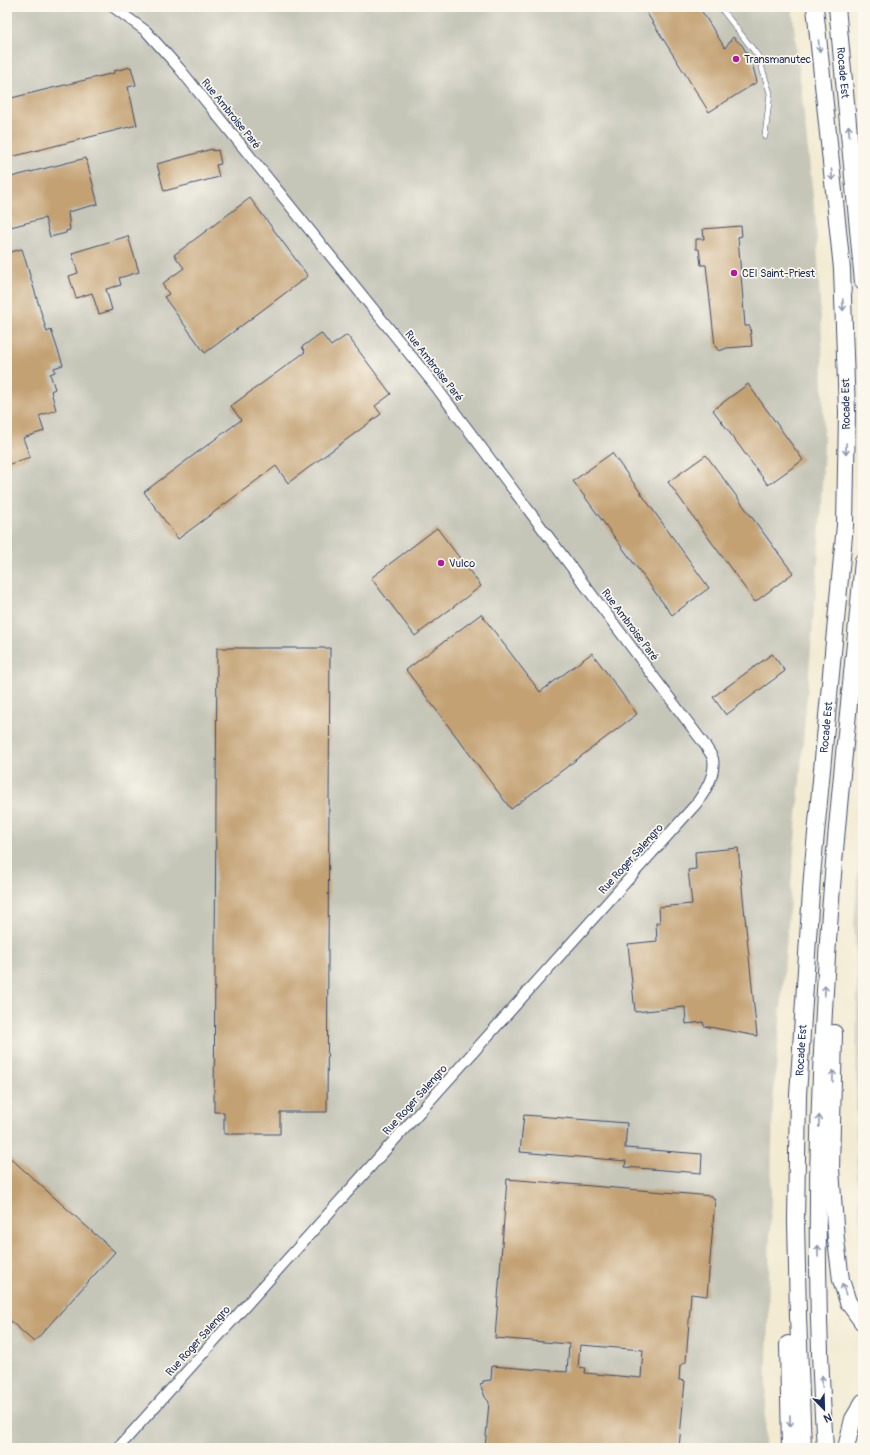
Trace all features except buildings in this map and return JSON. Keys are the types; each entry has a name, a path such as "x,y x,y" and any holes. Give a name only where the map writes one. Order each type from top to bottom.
{"highway":[{"name":"Rocade Est","path":"803,1448 796,1220 798,1095 812,876 844,525 847,412 842,269 815,7"},
{"name":"Rocade Est","path":"837,7 863,282"},
{"name":"Rocade Est","path":"825,1448 818,1285 818,1164 824,1010 832,885 863,561"},
{"path":"824,1010 834,1028 831,1170 836,1240 841,1280 848,1302 863,1323"},
{"path":"790,1448 788,1330 798,1316"},
{"path":"846,1448 853,1419 863,1402"}],"street":[{"name":"Rue Ambroise Paré","path":"113,7 146,31 179,68 433,383 705,745 713,760"},
{"name":"Rue Roger Salengro","path":"118,1448 696,804 706,791 712,774 713,760"}],"lane":[{"path":"720,7 758,56 770,93 765,136"}],"shaded area":[{"path":"7,7 792,7 816,223 822,338 824,446 818,563 773,1104 765,1448 7,1448"},
{"path":"863,806 863,1290 856,1155 857,971 854,924"}],"place":[{"name":"Transmanutec","path":"736,59"},
{"name":"CEI Saint-Priest","path":"734,273"},
{"name":"Vulco","path":"441,563"}]}
